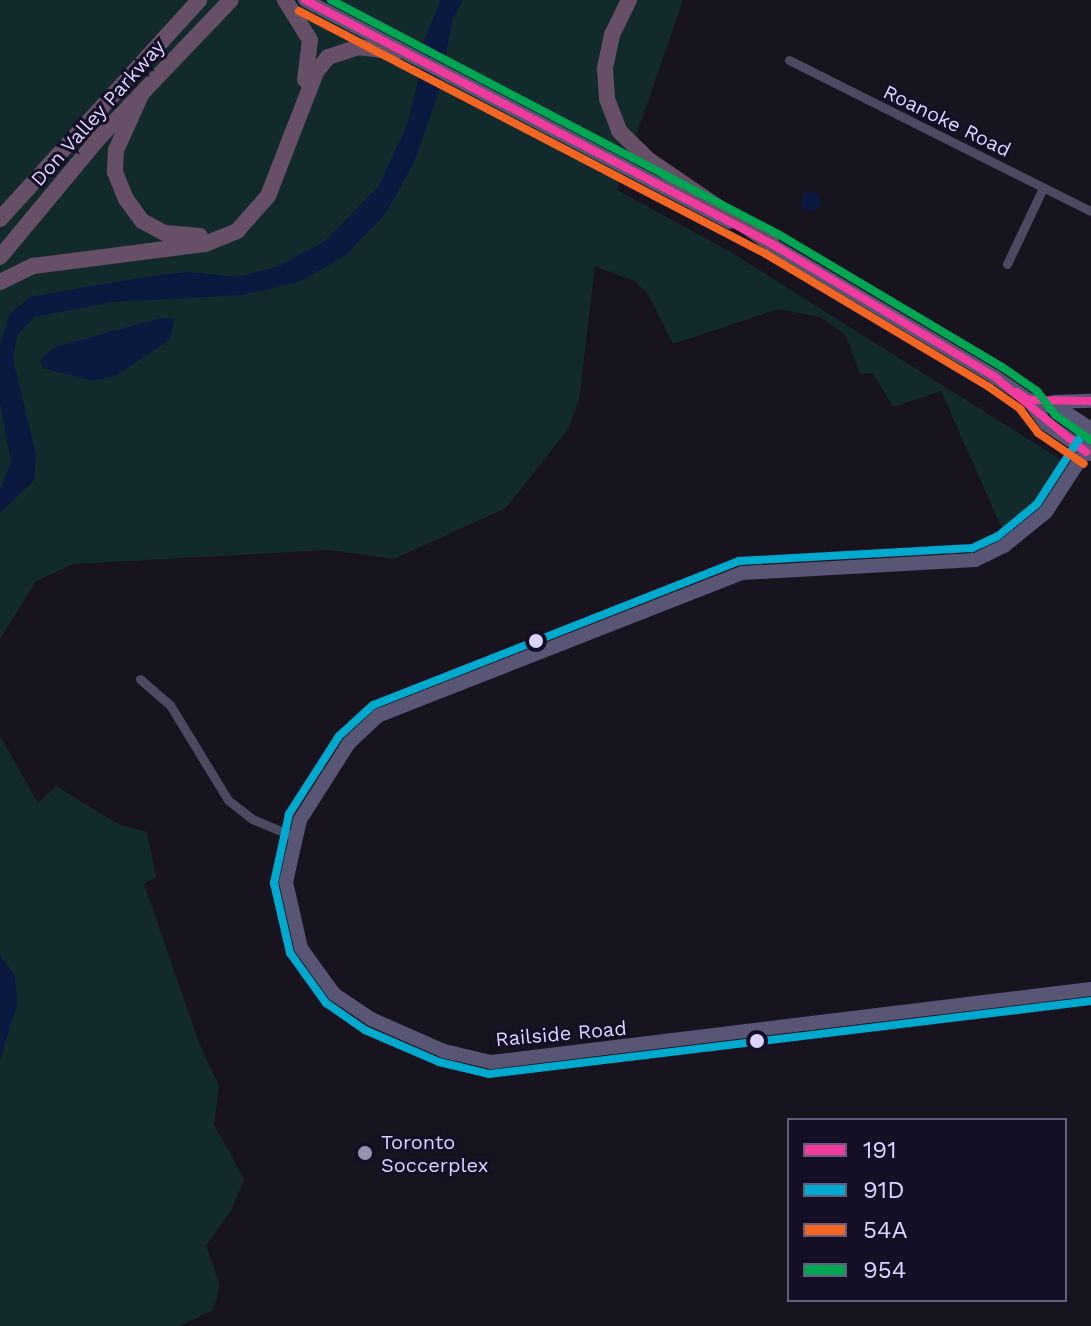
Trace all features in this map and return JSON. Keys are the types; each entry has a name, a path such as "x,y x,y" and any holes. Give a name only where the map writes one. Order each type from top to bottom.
{"highway":[{"name":"Don Valley Parkway","path":"0,219 199,0"},
{"name":"Don Valley Parkway","path":"0,257 142,93 231,0"},
{"path":"142,93 116,150 115,172 142,221 191,239 243,217 261,193 311,56 304,23 285,0"},
{"path":"629,0 612,35 605,69 607,99 619,131 649,160 772,244"},
{"path":"0,282 33,266 205,244 237,231 268,196 316,72 328,57 358,47 397,52"}],"street":[{"path":"305,0 397,52 772,244 1029,400 1062,410 1091,429"},
{"name":"Roanoke Road","path":"789,60 1091,211"},
{"path":"1007,264 1043,188"},
{"path":"1029,400 1091,401"},
{"path":"1029,400 1046,424 1089,450"},
{"name":"Railside Road","path":"1089,450 1046,512 1004,546 975,560 732,575 378,716 332,767 293,836 288,904 301,948 322,981 371,1019 444,1051 479,1060 542,1059 1091,989"},
{"path":"140,679 170,705 228,800 252,819 293,836"}],"green space":[{"path":"0,0 683,0 617,190 727,250 1060,459 1040,506 1004,533 941,391 893,407 873,373 860,374 846,335 820,317 778,309 673,344 648,294 634,281 595,266 579,400 568,429 506,508 394,559 329,550 73,564 36,581 0,639"},
{"path":"0,736 38,803 56,786 118,824 147,832 156,877 144,884 199,1043 219,1086 214,1125 244,1179 231,1211 206,1245 220,1286 213,1310 179,1326 0,1326"}],"water":[{"path":"441,0 463,0 453,19 437,96 413,165 385,214 346,255 299,282 242,295 113,302 34,317 17,336 13,359 36,454 34,480 0,513 0,490 11,462 0,403 0,346 9,315 30,297 150,276 189,272 238,277 279,266 324,242 378,187 407,125 423,64 422,45"},
{"path":"811,191 818,194 821,201 818,208 811,211 804,208 801,201 804,194"},
{"path":"161,318 175,319 169,340 117,375 93,381 43,368 40,361 55,347"},
{"path":"0,956 15,975 17,1005 0,1060"}],"transit line":[{"name":"191","path":"305,0 772,244 995,377 1086,452"},
{"name":"954","path":"331,0 778,234 1002,367 1037,391 1055,415 1091,440"},
{"name":"54A","path":"299,11 766,254 989,387 1020,409 1038,433 1084,464"},
{"name":"191","path":"1017,392 1029,400 1091,401"},
{"name":"91D","path":"1081,436 1037,504 998,536 972,548 739,561 373,705 339,736 289,814 274,883 290,953 326,1003 365,1030 439,1062 489,1074 1091,1001"}],"place":[{"name":"Toronto Soccerplex","path":"365,1153"}]}
